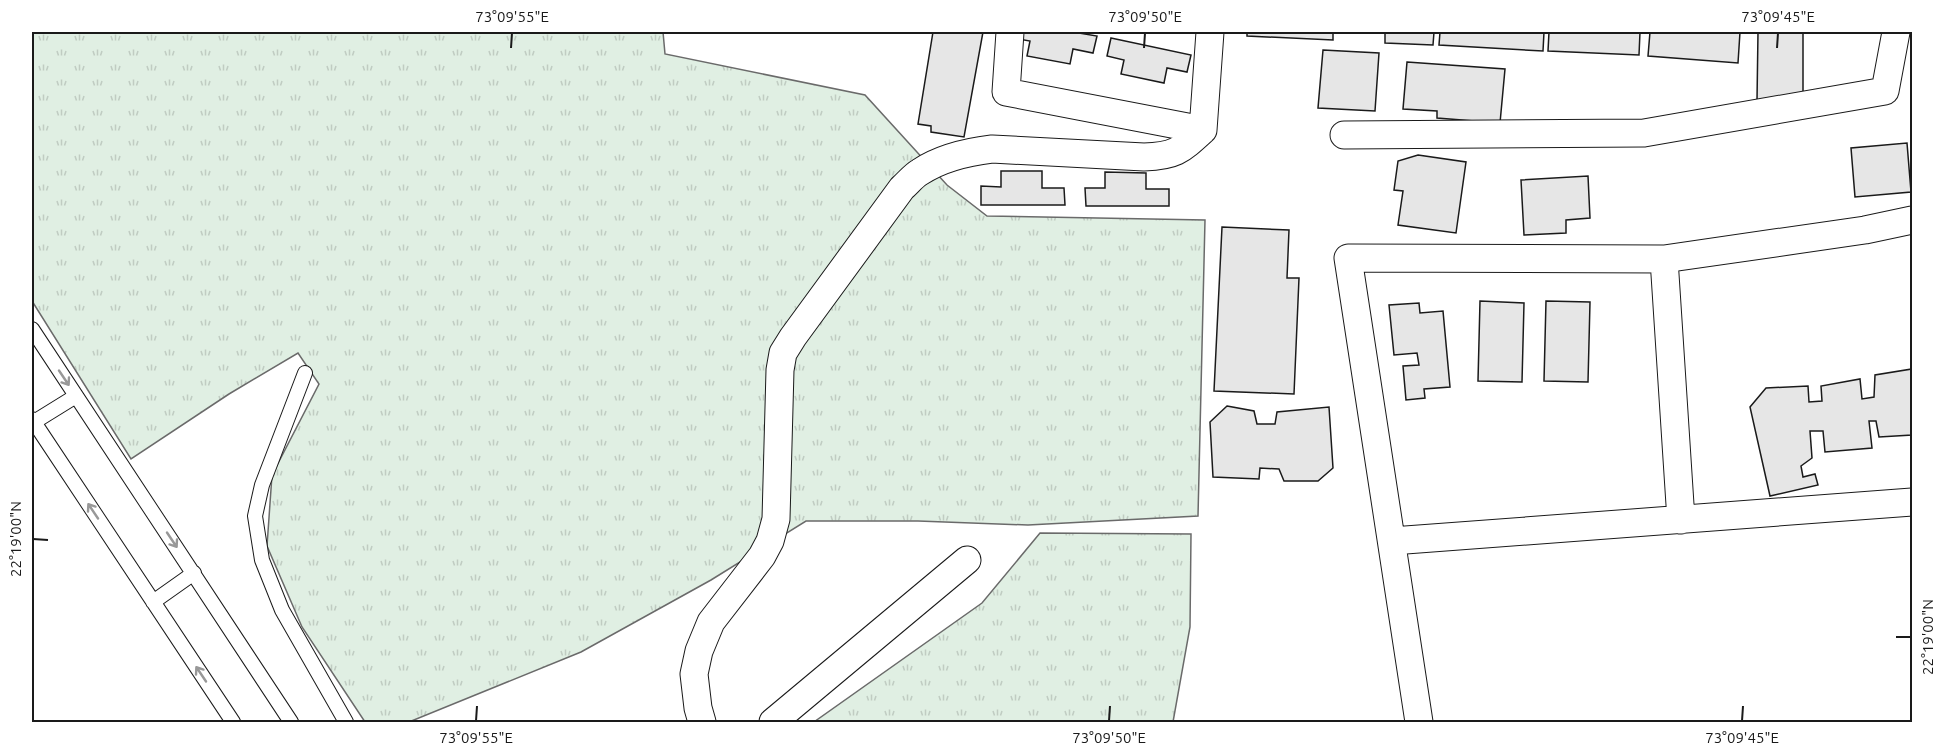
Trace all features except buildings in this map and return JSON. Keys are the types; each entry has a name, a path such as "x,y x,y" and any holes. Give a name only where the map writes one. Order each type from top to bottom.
{"street":[{"path":"1010,32 1006,92 1203,130"},
{"path":"702,723 694,674 699,651 711,622 762,556 770,542 776,519 780,370 783,353 902,188 919,172 941,161 968,152 992,149 1162,157 1180,151 1203,130 1210,32"},
{"path":"1344,135 1644,133 1885,91 1896,32"},
{"path":"1419,723 1348,258 1664,259 1865,230 1912,220"},
{"path":"1664,259 1681,520"},
{"path":"1392,541 1912,502"},
{"path":"773,723 968,560"}],"lane":[{"path":"32,329 194,573 288,721"},
{"path":"305,373 262,485 255,516 262,560 282,610 346,723"},
{"path":"76,396 33,420 233,723"},
{"path":"153,602 194,573"}],"green space":[{"path":"32,32 663,32 665,54 865,95 947,185 987,216 1205,220 1198,516 1028,525 918,521 806,521 711,580 581,652 409,722 365,722 302,627 267,546 272,475 319,384 298,353 229,394 131,459 32,301"},
{"path":"1040,533 1191,534 1190,627 1173,722 814,722 982,603"}]}
